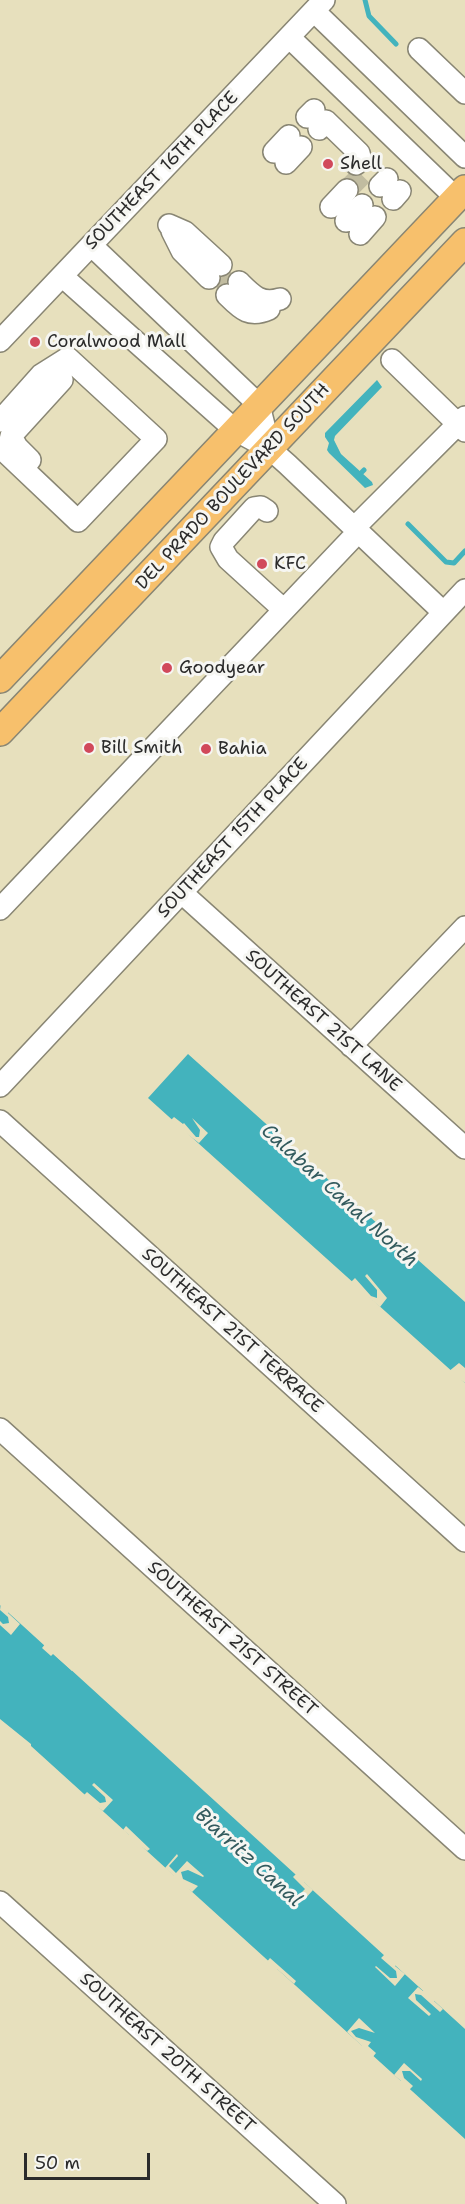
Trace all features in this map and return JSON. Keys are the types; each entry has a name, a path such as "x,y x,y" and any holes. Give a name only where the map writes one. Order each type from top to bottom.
{"main road":[{"name":"DEL PRADO BOULEVARD SOUTH","path":"0,679 461,193"},
{"name":"DEL PRADO BOULEVARD SOUTH","path":"0,732 465,242"}],"street":[{"name":"SOUTHEAST 16TH PLACE","path":"0,341 319,5"},
{"path":"319,5 465,157"},
{"path":"289,36 461,193"},
{"path":"419,49 465,93"},
{"path":"317,119 360,153 360,158 379,179"},
{"path":"280,158 295,142"},
{"path":"356,199 340,215 356,199"},
{"path":"172,231 185,231 215,271"},
{"path":"91,245 259,405 270,449"},
{"path":"62,276 235,430 270,449 443,612"},
{"path":"233,289 254,307 264,308 274,304"},
{"path":"0,421 41,375 68,358 156,439 78,521 0,447"},
{"path":"0,909 284,610 357,529 463,424 392,360"},
{"path":"57,365 62,380 11,436 17,447 73,501 65,509"},
{"path":"267,511 261,507 254,508 221,547 228,559 284,610"},
{"name":"SOUTHEAST 15TH PLACE","path":"0,1086 465,590"},
{"name":"SOUTHEAST 21ST LANE","path":"182,893 465,1148"},
{"path":"351,1046 465,927"},
{"name":"SOUTHEAST 21ST TERRACE","path":"0,1121 465,1541"},
{"name":"SOUTHEAST 21ST STREET","path":"0,1429 465,1849"},
{"name":"SOUTHEAST 20TH STREET","path":"0,1902 335,2204"}],"water":[{"path":"377,380 382,387 335,436 334,440 341,454 372,482 373,485 365,488 329,453 327,450 329,443 325,433"},
{"name":"Calabar Canal North","path":"188,1054 465,1302 465,1383 148,1098"},
{"name":"Biarritz Canal","path":"0,1605 465,2029 465,2139 31,1744 0,1719"}],"pier":[{"path":"174,1117 184,1123 196,1137 199,1137 200,1130 192,1118 208,1133 199,1143 170,1121"},
{"path":"367,1274 387,1298 380,1307 351,1282 355,1278 371,1296 377,1298 377,1290 365,1276"},
{"path":"459,1363 465,1368 465,1383 461,1380 459,1382 448,1372"},
{"path":"1,1602 9,1610 8,1613 20,1624 11,1635 0,1625 0,1621 3,1624 9,1623 8,1617 0,1610"},
{"path":"46,1643 74,1669 72,1671 53,1654 51,1656 42,1648"},
{"path":"94,1783 113,1800 103,1811 96,1806 94,1808 82,1797 87,1792 100,1803 106,1802 105,1797 92,1785"},
{"path":"126,1826 150,1849 147,1851 142,1847 139,1849 127,1838 129,1835 123,1830"},
{"path":"177,1854 178,1856 169,1866 176,1873 187,1861 204,1876 188,1870 181,1872 183,1879 198,1886 192,1892 187,1888 185,1890 165,1868"},
{"path":"297,1873 313,1890 304,1900 287,1884 299,1895 305,1889 293,1877"},
{"path":"386,1953 397,1963 395,1966 405,1974 395,1986 375,1967 390,1978 397,1978 396,1971 381,1958"},
{"path":"270,1958 296,1981 294,1984 277,1969 274,1971 266,1963"},
{"path":"418,1987 423,1991 425,1989 436,1998 434,2001 443,2009 440,2012 421,1995 415,1994 416,2000 431,2014 429,2016 408,1998"},
{"path":"359,2018 375,2033 359,2028 351,2031 356,2037 371,2042 368,2046 376,2053 372,2058 347,2032"},
{"path":"404,2063 422,2079 421,2081 410,2071 402,2071 404,2078 413,2086 408,2091 394,2075"}],"waterway":[{"path":"365,0 369,16 396,44"},
{"path":"408,524 446,562 454,563 465,551"}],"tunnel":[{"path":"347,190 365,172"},
{"path":"215,271 233,289"}],"place":[{"name":"Shell","path":"328,164"},
{"name":"Coralwood Mall","path":"35,342"},
{"name":"KFC","path":"262,564"},
{"name":"Goodyear","path":"167,668"},
{"name":"Bill Smith","path":"89,748"},
{"name":"Bahia","path":"206,749"}]}
